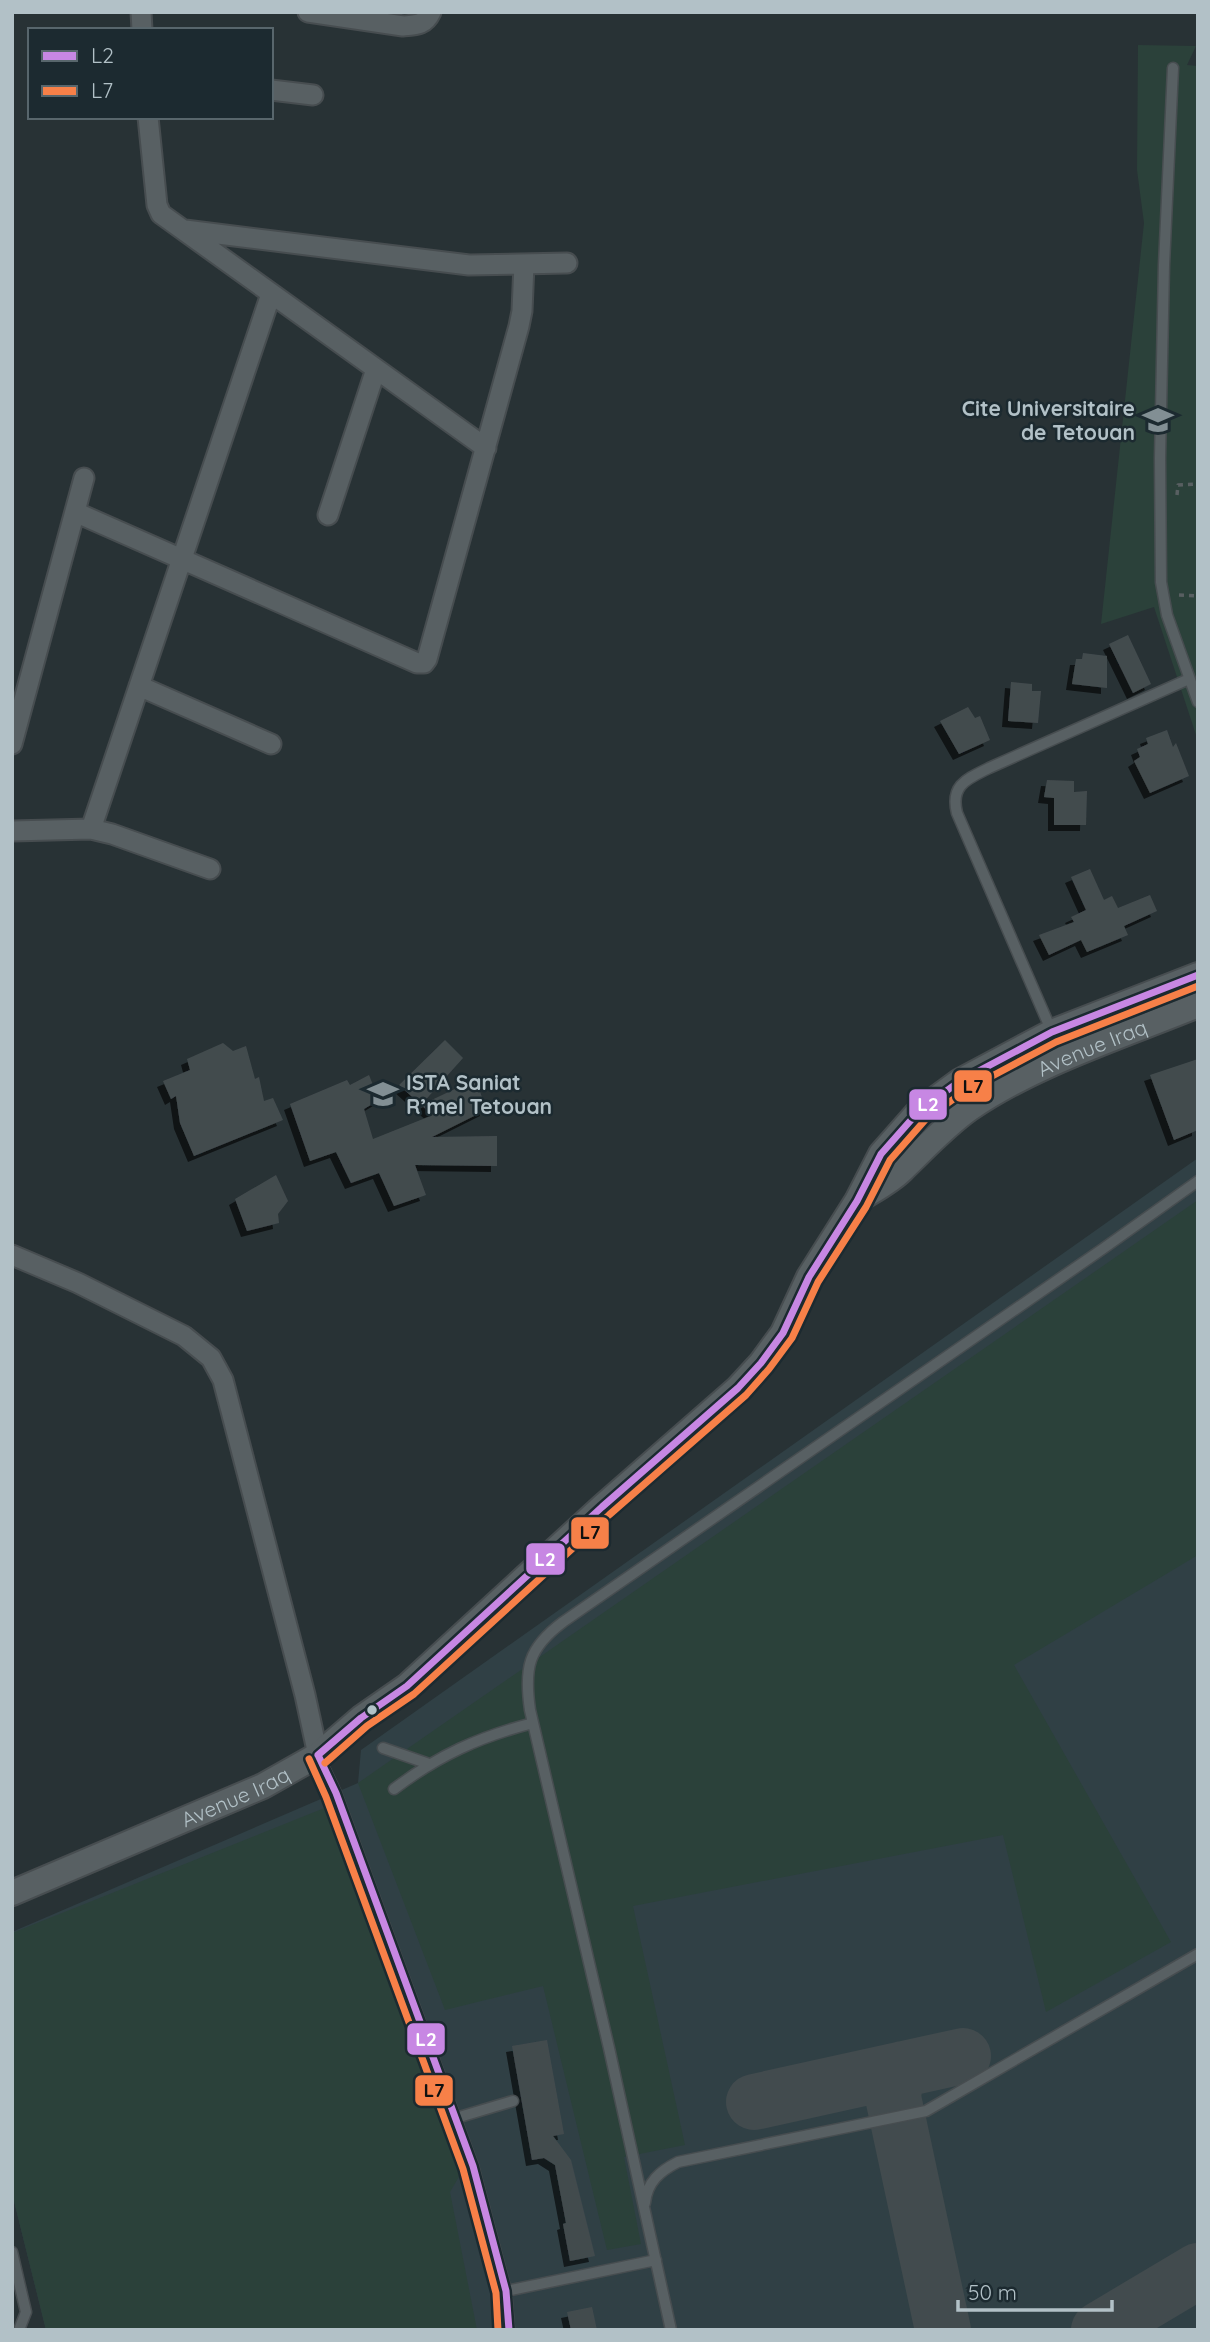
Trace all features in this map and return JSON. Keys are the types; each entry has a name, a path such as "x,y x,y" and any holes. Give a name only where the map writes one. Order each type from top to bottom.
{"street":[{"path":"308,12 404,26 419,25 427,20 431,12"},
{"path":"273,90 313,94"},
{"path":"148,119 160,214 486,448"},
{"path":"181,229 469,265 567,263"},
{"path":"75,512 417,663 424,663 519,326 524,264"},
{"path":"91,828 271,293"},
{"path":"328,515 376,369"},
{"path":"12,744 84,478"},
{"path":"139,686 271,744"},
{"path":"12,831 91,828 210,869"},
{"name":"Avenue Iraq","path":"12,1893 263,1786 318,1755 362,1718 407,1686 602,1507 738,1388 783,1333 809,1277 857,1201 881,1154 919,1111 960,1081 1052,1032 1198,975"},
{"name":"Avenue Iraq","path":"857,1201 901,1172 951,1122 999,1091 1065,1059 1198,1005"},
{"path":"12,1255 78,1283 184,1336 211,1357 223,1380 318,1755"}],"lane":[{"path":"1174,68 1164,265 1160,533 1164,606 1198,702"},
{"path":"1052,1032 957,813 955,793 960,785 989,768 1189,680"},
{"path":"671,2330 533,1723 527,1688 528,1668 534,1649 547,1634 1198,1181"},
{"path":"394,1789 429,1764 476,1740 533,1723"},
{"path":"383,1748 429,1764"},
{"path":"318,1755 336,1793 473,2166 506,2291 509,2330"},
{"path":"645,2210 649,2187 666,2168 678,2162 926,2111 1198,1954"},
{"path":"456,2118 513,2101"},
{"path":"12,2252 26,2312 19,2330"},
{"path":"506,2291 656,2260"}],"path":[{"path":"1177,499 1178,485 1198,484"},
{"path":"1171,595 1198,596"}],"shaded area":[{"path":"1198,1158 1198,2330 46,2330 12,2193 12,1932 358,1783 361,1750"}],"green space":[{"path":"1138,45 1196,46 1187,65 1198,66 1198,741 1154,607 1101,624 1144,223 1137,170"},
{"path":"1198,1200 1198,1555 1014,1665 1171,1942 1046,2012 1003,1835 633,1906 685,2145 624,2157 641,2244 607,2250 543,1986 445,2010 358,1783"},
{"path":"327,1807 460,2175 450,2192 477,2330 46,2330 12,2193 12,1933"}],"building":[{"path":"1128,635 1151,684 1133,693 1109,644"},
{"path":"1083,653 1107,656 1107,688 1072,684 1076,659 1082,659"},
{"path":"1011,682 1032,684 1032,691 1041,691 1038,723 1008,721"},
{"path":"968,707 975,718 980,716 990,740 959,754 940,721"},
{"path":"1167,730 1173,747 1176,743 1189,776 1150,793 1134,761 1140,757 1137,749 1148,744 1146,738"},
{"path":"1047,780 1074,781 1074,792 1087,791 1086,825 1054,825 1054,798 1044,797"},
{"path":"1090,869 1104,900 1112,896 1118,908 1150,895 1157,911 1124,926 1128,935 1087,952 1081,940 1049,955 1039,935 1074,922 1071,917 1086,910 1071,877"},
{"path":"445,1040 463,1058 421,1105 399,1085"},
{"path":"223,1043 233,1051 246,1046 255,1079 259,1077 264,1101 273,1098 283,1120 194,1156 180,1123 176,1096 171,1099 163,1081 190,1070 187,1059"},
{"path":"1198,1059 1198,1130 1174,1140 1150,1075"},
{"path":"369,1075 379,1100 364,1109 373,1139 433,1115 421,1105 476,1079 486,1110 432,1137 497,1136 497,1166 415,1165 426,1195 394,1206 379,1173 351,1183 336,1152 310,1161 290,1104 347,1080 350,1085"},
{"path":"276,1175 288,1201 278,1214 279,1223 247,1231 235,1199"},
{"path":"547,2040 564,2134 553,2136 571,2160 595,2256 570,2261 555,2165 544,2158 532,2160 512,2046"},
{"path":"592,2307 597,2330 571,2330 567,2312"}],"taxiway":[{"path":"754,2102 963,2056"},
{"path":"903,2069 895,2081 893,2097 943,2330"},
{"path":"1099,2330 1198,2271"}],"transit line":[{"name":"L2","path":"318,1755 361,1718 407,1686 602,1507 738,1388 783,1333 809,1277 857,1201 881,1154 919,1111 960,1081 1052,1032 1198,975"},
{"name":"L7","path":"325,1763 367,1726 414,1694 609,1515 746,1395 792,1338 818,1282 866,1207 890,1160 926,1119 966,1090 1056,1042 1198,986"},
{"name":"L2","path":"318,1755 336,1793 473,2166 506,2291 509,2330"},
{"name":"L7","path":"309,1759 326,1797 463,2169 496,2293 498,2330"}],"place":[{"name":"Cite Universitaire de Tetouan","path":"1158,420"},
{"name":"ISTA Saniat R’mel Tetouan","path":"383,1094"}]}
